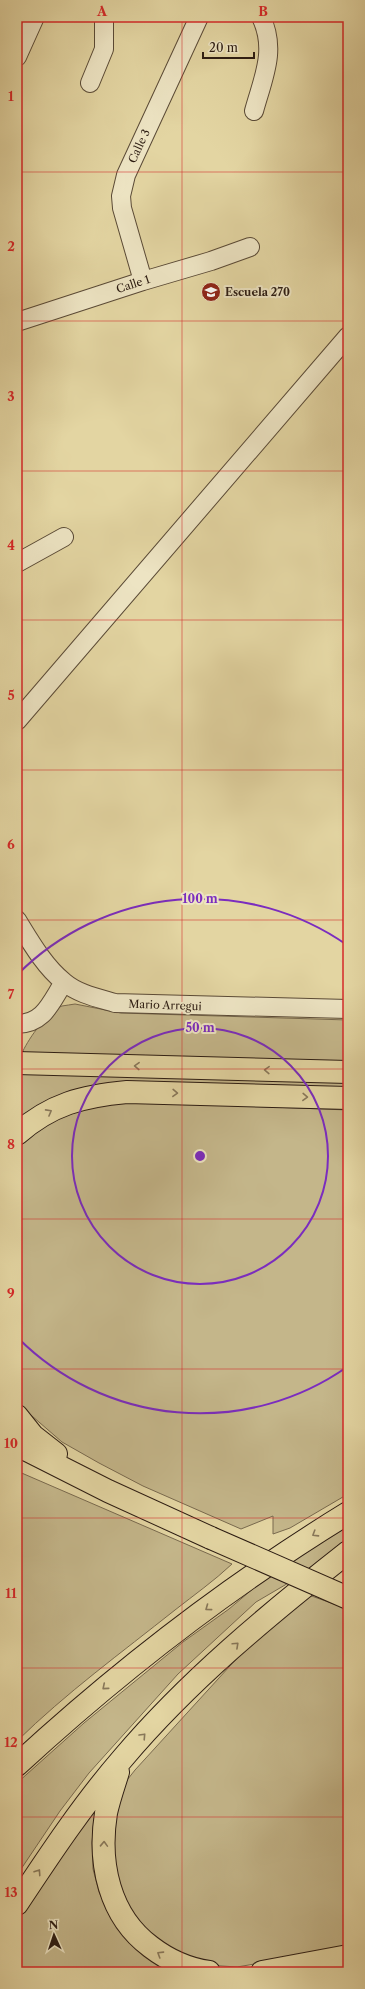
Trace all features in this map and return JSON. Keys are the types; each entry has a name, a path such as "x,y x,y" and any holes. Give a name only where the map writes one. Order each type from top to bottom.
{"highway":[{"path":"17,1063 348,1072"},
{"path":"17,1134 48,1113 74,1100 100,1094 127,1092 348,1098"},
{"path":"17,1416 33,1436 108,1491"},
{"path":"17,1445 108,1491 348,1598"},
{"path":"17,1458 54,1474 108,1491"},
{"path":"17,1765 73,1714 161,1641 246,1580 348,1514"},
{"path":"17,1904 64,1833 123,1758 172,1705 247,1635 348,1552"},
{"path":"123,1758 108,1806 104,1829 105,1870 111,1895 122,1917 138,1938 161,1955 175,1962 209,1972"},
{"path":"262,1972 348,1956"}],"street":[{"path":"17,57 35,17"},
{"path":"90,82 104,49 104,17"},
{"name":"Calle 3","path":"142,281 127,227 121,196 126,175 199,17"},
{"path":"254,111 268,62 269,49 266,29 261,17"},
{"name":"Calle 1","path":"17,322 142,281 211,261 250,247"},
{"path":"17,721 317,370 348,336"},
{"path":"17,563 64,537"},
{"name":"Mario Arregui","path":"17,920 31,943 64,982 83,993 115,1003 348,1009"},
{"path":"17,1024 27,1024 39,1019 64,982"}],"shaded area":[{"path":"75,1004 121,1013 348,1020 348,1064 26,1054 23,1051 34,1032 51,1013 62,1006"},
{"path":"17,1070 348,1082 348,1090 183,1085 17,1122"},
{"path":"118,1101 348,1110 348,1494 290,1528 273,1534 273,1516 241,1529 143,1486 62,1442 17,1403 17,1146 27,1136 39,1128 64,1116"},
{"path":"17,1471 232,1564 74,1690 17,1741"},
{"path":"348,1524 348,1541 285,1585 256,1602 178,1674 89,1773 60,1811 17,1875 17,1783 84,1723 183,1642 229,1609 267,1577"},
{"path":"306,1594 348,1609 348,1948 237,1967 207,1965 177,1957 124,1908 107,1841 124,1784 250,1644"},
{"path":"91,1811 95,1812 92,1842 93,1869 99,1892 109,1913 173,1972 17,1972 17,1920"},
{"path":"348,1965 348,1972 312,1972"}],"place":[{"name":"Escuela 270","path":"211,292"}]}
